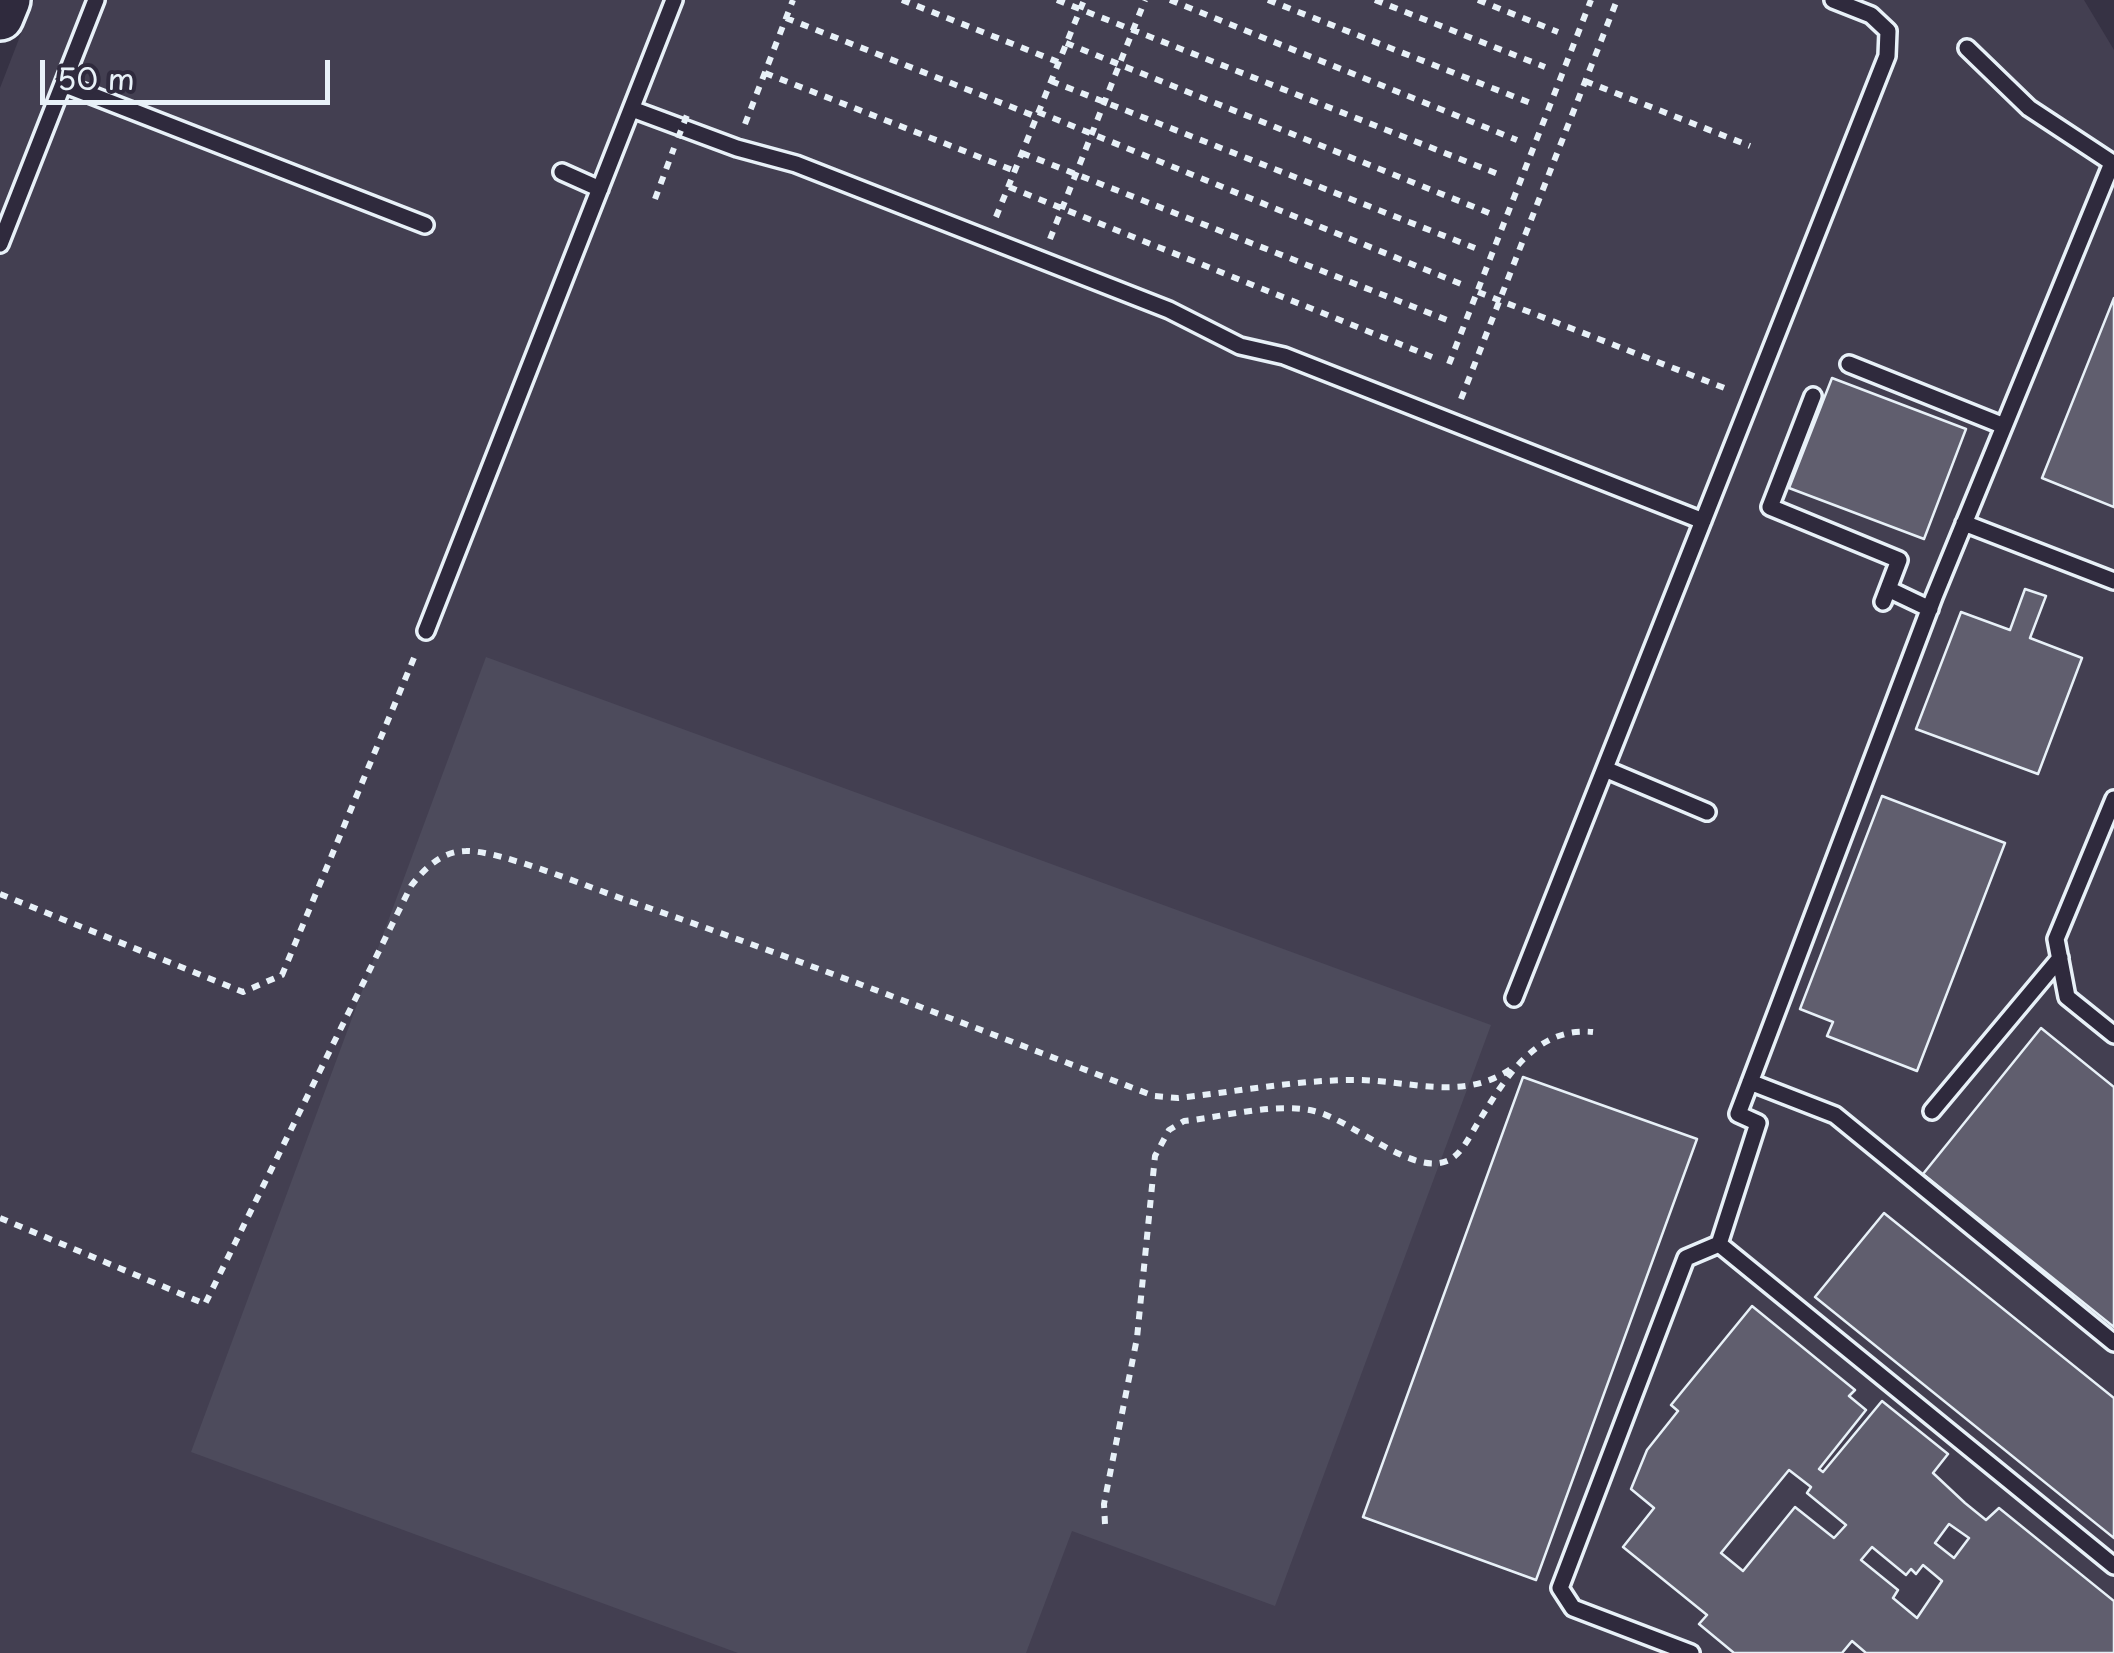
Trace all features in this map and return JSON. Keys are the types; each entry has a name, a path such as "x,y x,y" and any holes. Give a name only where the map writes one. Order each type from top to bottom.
{"street":[{"path":"0,17 7,0"}],"lane":[{"path":"0,244 96,0"},
{"path":"426,631 674,0"},
{"path":"1514,998 1887,56 1888,31 1871,15 1833,0"},
{"path":"1691,1653 1573,1608 1560,1588 1686,1258 1719,1244 1758,1124 1738,1114 1930,609 2113,164 2029,108 1967,48"},
{"path":"63,84 426,225"},
{"path":"632,109 738,148 796,164 1169,310 1240,346 1284,356 1703,521"},
{"path":"562,172 600,189"},
{"path":"1849,364 2004,426"},
{"path":"1813,396 1770,506 1899,560 1886,595 1930,609"},
{"path":"1964,523 2114,581"},
{"path":"1605,769 1707,812"},
{"path":"2114,799 2056,939 2066,997 2114,1035"},
{"path":"1932,1111 2060,958"},
{"path":"1750,1082 1836,1116 2114,1342"},
{"path":"1719,1244 2114,1566"}],"path":[{"path":"742,130 793,0"},
{"path":"902,0 1058,62"},
{"path":"1057,0 1503,176"},
{"path":"993,224 1084,0"},
{"path":"1048,245 1145,0"},
{"path":"1170,0 1517,140"},
{"path":"1268,0 1533,104"},
{"path":"1375,0 1544,67"},
{"path":"1478,0 1558,32"},
{"path":"1449,364 1592,0"},
{"path":"1461,400 1617,0"},
{"path":"786,18 1092,134 1460,284"},
{"path":"1066,43 1489,213"},
{"path":"765,72 1015,171"},
{"path":"1051,81 1475,248"},
{"path":"1585,81 1750,146"},
{"path":"656,199 688,110 706,117"},
{"path":"1022,154 1447,320"},
{"path":"1008,186 1432,357"},
{"path":"1478,292 1752,398"},
{"path":"0,894 243,992 282,976 426,631"},
{"path":"0,1218 205,1304 411,886 426,866 456,852 472,850 776,952 1154,1096 1178,1098 1346,1080 1452,1090 1490,1084 1554,1036 1573,1030 1593,1032"},
{"path":"1105,1524 1104,1504 1138,1338 1155,1156 1169,1130 1184,1121 1292,1109 1315,1111 1423,1164 1448,1161 1464,1145 1512,1068"}],"shaded area":[{"path":"34,0 2084,0 2114,50 2114,1653 0,1653 0,88"},
{"path":"486,657 1491,1025 1275,1606 1072,1531 1026,1653 738,1653 191,1452"}],"building":[{"path":"2114,298 2114,507 2042,478"},
{"path":"1832,378 1966,429 1924,539 1789,488"},
{"path":"2025,589 2046,596 2030,638 2082,658 2038,774 1916,729 1961,612 2010,630"},
{"path":"1882,796 2005,843 1917,1071 1827,1036 1833,1022 1800,1009"},
{"path":"2041,1028 2114,1087 2114,1327 1923,1174"},
{"path":"1523,1077 1697,1139 1536,1580 1363,1517"},
{"path":"1884,1213 2114,1398 2114,1538 1815,1297"},
{"path":"1752,1306 1855,1390 1849,1396 1866,1410 1819,1469 1823,1472 1882,1401 1948,1454 1933,1473 1965,1503 1986,1520 1999,1508 2114,1601 2114,1653 1866,1653 1852,1641 1842,1653 1734,1653 1699,1624 1707,1615 1623,1547 1654,1508 1631,1489 1647,1450 1678,1411 1671,1405","holes":["1789,1470 1811,1487 1807,1493 1846,1525 1834,1538 1795,1507 1743,1571 1721,1553","1949,1524 1969,1538 1954,1558 1935,1543","1872,1547 1906,1575 1911,1569 1916,1574 1923,1565 1942,1581 1917,1618 1893,1598 1898,1590 1861,1560"]}]}
